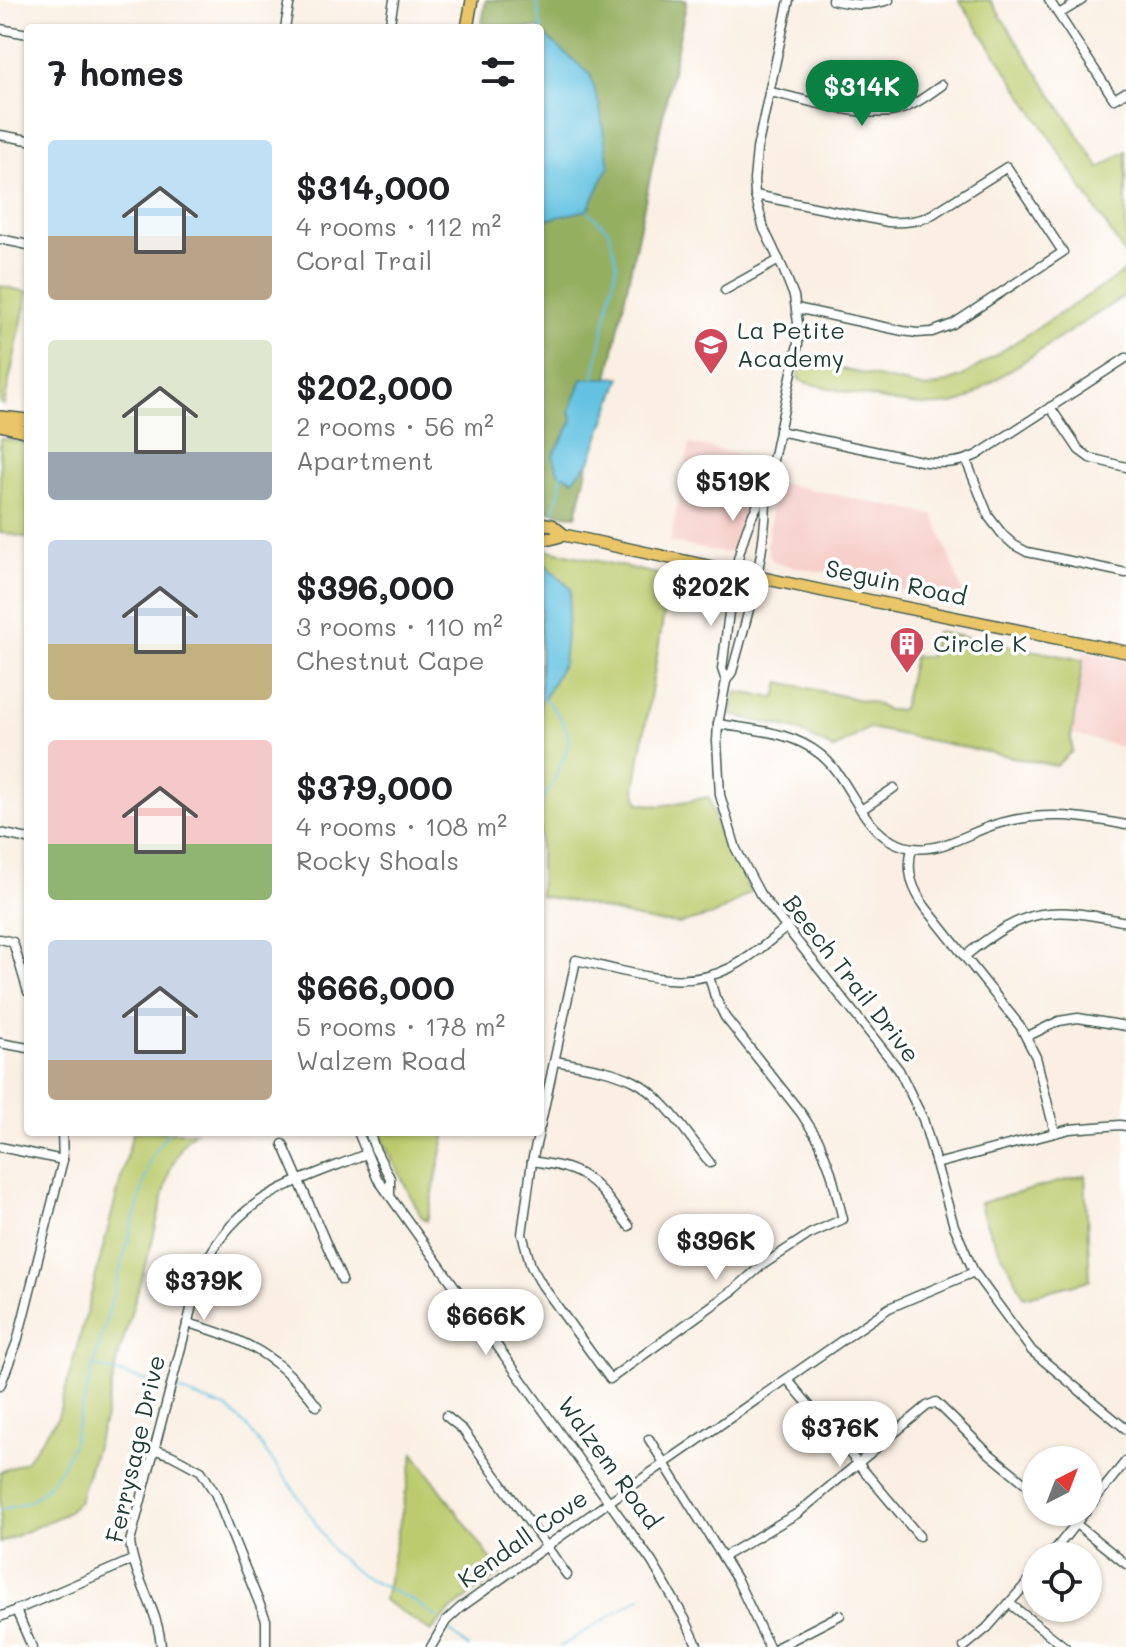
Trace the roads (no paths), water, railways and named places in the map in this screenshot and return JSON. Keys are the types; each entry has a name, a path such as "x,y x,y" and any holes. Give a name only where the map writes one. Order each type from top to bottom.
{"main road":[{"path":"468,24 472,0"},
{"path":"0,417 24,420"},
{"path":"0,425 24,431"},
{"name":"Seguin Road","path":"544,524 552,525 564,535 1126,652"},
{"name":"Seguin Road","path":"544,538 564,535"}],"street":[{"path":"286,24 290,0"},
{"path":"390,24 394,0"},
{"name":"Beech Trail Drive","path":"789,0 755,165 755,195 764,229 790,283 796,308 798,344 766,492 758,577 732,672 726,681 718,724 720,795 736,849 760,894 899,1070 923,1119 954,1226 974,1272 1032,1351 1126,1429"},
{"path":"832,0 859,6 889,0"},
{"path":"1049,0 1114,99 1126,92"},
{"path":"1059,14 1082,0"},
{"path":"0,29 24,33"},
{"path":"770,92 876,113 909,107 942,85"},
{"path":"0,135 24,139"},
{"path":"755,195 902,223 928,217 1007,167 1063,252 953,324 932,332 903,331 796,308"},
{"path":"0,239 24,244"},
{"path":"725,290 779,260"},
{"path":"779,431 926,462 942,464 966,460 1126,358"},
{"path":"1050,407 1079,450 1090,458 1126,467"},
{"path":"966,460 989,517 1014,545 1027,552 1126,573"},
{"name":"Beech Trail Drive","path":"726,681 722,669 735,572 753,510 766,492"},
{"path":"718,724 788,736 810,747 833,767 870,822 884,835 912,848 939,846 996,824 1030,816 1065,815 1126,825"},
{"path":"861,810 894,788"},
{"path":"0,833 24,838"},
{"path":"912,848 909,872 913,888 1026,1037 1041,1074 1055,1133"},
{"path":"965,956 1002,929 1029,916 1068,912 1126,922"},
{"path":"544,1108 576,960 662,980 685,980 709,976 742,962 787,927"},
{"path":"0,939 13,942 24,979"},
{"path":"537,1136 522,1234 531,1266 610,1379 735,1289 761,1266 810,1234 843,1219 819,1141 801,1113 725,1017 709,976"},
{"path":"1026,1037 1059,1021 1078,1018 1126,1026"},
{"path":"0,1043 24,1047"},
{"path":"555,1061 613,1073 639,1083 660,1100 710,1163"},
{"path":"936,1164 1070,1129 1126,1126"},
{"path":"0,1386 17,1342 63,1160 62,1136"},
{"name":"Walzem Road","path":"359,1136 377,1178 652,1562 698,1647"},
{"name":"Walzem Road","path":"370,1136 390,1178 390,1194"},
{"path":"283,1144 342,1280"},
{"path":"0,1147 63,1160"},
{"name":"Ferrysage Drive","path":"132,1560 130,1542 153,1449 200,1275 218,1239 260,1199 366,1154"},
{"path":"532,1161 580,1173 591,1181 629,1226"},
{"name":"Kendall Cove","path":"431,1647 451,1616 610,1501 889,1308 974,1272"},
{"path":"187,1323 229,1335 261,1351 284,1369 317,1406"},
{"path":"787,1379 919,1536"},
{"path":"723,1557 798,1513 927,1406 936,1402 986,1451 1022,1481"},
{"path":"446,1416 463,1430 567,1575"},
{"path":"649,1439 737,1580 769,1647"},
{"path":"153,1449 201,1471 215,1493 266,1620 266,1647"},
{"path":"1102,1490 1126,1461"},
{"path":"1061,1542 1074,1526"},
{"path":"1078,1526 1126,1564"},
{"path":"0,1617 132,1560 160,1632 161,1647"},
{"path":"964,1647 987,1628 1022,1589"},
{"path":"1009,1603 1065,1647"},
{"path":"16,1610 32,1647"},
{"path":"778,1647 840,1615"}],"water":[{"path":"544,35 590,74 600,108 609,166 588,210 549,219 544,216"},
{"path":"621,377 590,461 573,480 558,472 553,455 573,421 570,411 582,379"},
{"path":"544,563 571,589 563,663 544,699"}],"waterway":[{"path":"537,0 541,24"},
{"path":"588,211 609,231 617,264 593,380"},
{"path":"553,513 562,473"},
{"path":"544,699 564,723 569,744 544,797"},
{"path":"0,1510 39,1495 66,1458 151,1157 165,1136"},
{"path":"94,1366 162,1385"},
{"path":"177,1390 228,1409 247,1427 295,1491 334,1553 361,1576 414,1601 438,1618"},
{"path":"560,1647 641,1597"},
{"path":"450,1631 468,1647"}],"place":[{"name":"La Petite Academy","path":"711,376"},
{"name":"Circle K","path":"907,675"}]}
